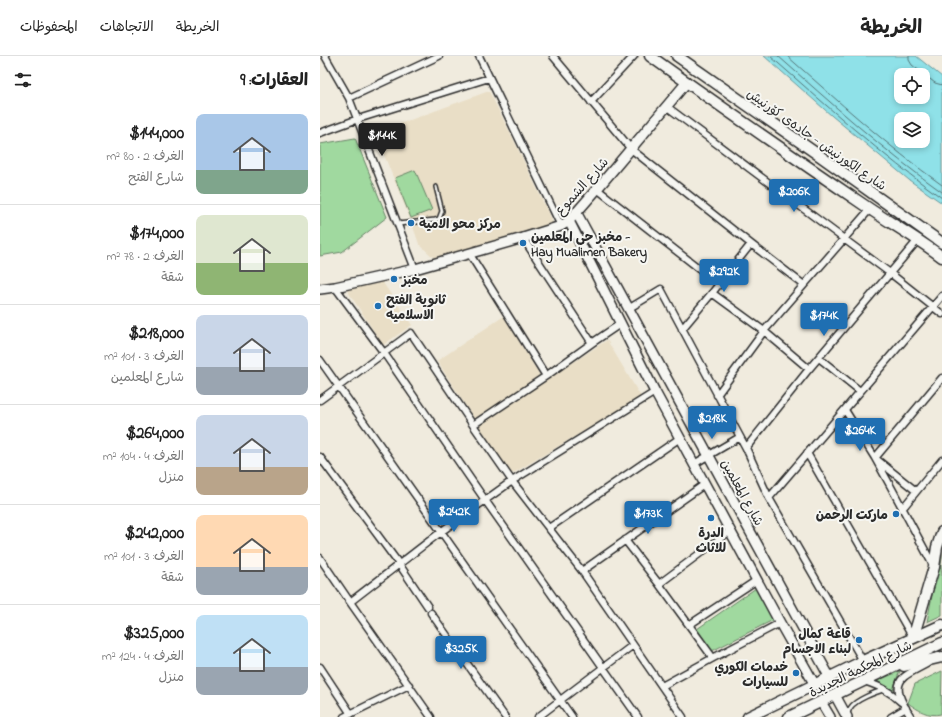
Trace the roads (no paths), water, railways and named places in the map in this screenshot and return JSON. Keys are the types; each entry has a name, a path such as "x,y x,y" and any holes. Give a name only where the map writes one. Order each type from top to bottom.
{"main road":[{"name":"شارع الكورنيش - جادەی کۆرنیش","path":"650,56 811,169 942,257"},
{"name":"شارع الكورنيش - جادەی کۆرنیش","path":"677,56 942,243"},
{"path":"796,158 805,145"},
{"path":"811,169 820,156"},
{"path":"912,638 934,567 937,547 942,532"},
{"name":"شارع المحكمة الجديدة","path":"748,717 863,661 942,625"},
{"name":"شارع المحكمة الجديدة","path":"789,717 942,643"},
{"path":"884,671 941,657"}],"street":[{"path":"325,56 349,98 358,119 415,269"},
{"path":"349,98 439,56"},
{"path":"479,56 561,226"},
{"path":"553,56 631,149 804,285"},
{"path":"591,102 634,56"},
{"path":"320,133 358,119 489,78"},
{"name":"شارع الشموع","path":"320,289 415,269 561,226 569,221 597,189 686,82"},
{"path":"666,106 890,273 942,314"},
{"path":"597,189 719,284"},
{"path":"717,395 764,331 870,209"},
{"name":"شارع المعلمين","path":"576,212 830,678"},
{"path":"569,221 655,392 815,685"},
{"path":"524,238 592,343"},
{"path":"746,448 809,369 918,240"},
{"path":"682,329 751,244"},
{"path":"469,253 546,376"},
{"path":"335,287 384,353 485,500 638,717"},
{"path":"628,309 661,289 746,448 769,498 863,661"},
{"path":"712,292 764,331 809,369"},
{"path":"769,498 942,296"},
{"path":"473,425 620,324"},
{"path":"320,400 412,333 512,481 582,571 683,717"},
{"path":"819,358 860,391"},
{"path":"320,360 572,717"},
{"path":"875,458 942,378"},
{"path":"350,602 442,531 512,481 655,392"},
{"path":"844,410 875,458 934,567"},
{"path":"694,464 740,437"},
{"path":"549,528 680,438"},
{"path":"807,453 912,638"},
{"path":"320,457 399,564 505,717"},
{"path":"875,458 916,492"},
{"path":"902,509 942,460"},
{"path":"582,571 705,484"},
{"path":"659,584 730,531"},
{"path":"625,540 713,658"},
{"path":"320,558 431,717"},
{"path":"689,625 757,580"},
{"path":"662,686 780,623"},
{"path":"538,717 633,645"},
{"path":"912,716 900,696 899,685 901,680 907,675 941,657"},
{"path":"320,667 351,714"},
{"path":"864,681 885,689 905,706"},
{"path":"344,717 409,685"},
{"path":"835,695 847,717"},
{"path":"821,702 830,717"},
{"path":"891,717 905,706"}],"lane":[{"path":"398,224 439,219 442,211 436,187"},
{"path":"847,717 853,705 885,689"}],"water":[{"path":"764,56 916,56 942,77 942,203 909,180 832,116"}],"place":[{"name":"مركز محو الامية","path":"411,223"},
{"name":"مخبز حي المعلمين - Hay Mualimen Bakery","path":"523,243"},
{"name":"مخبز","path":"394,279"},
{"name":"ثانوية الفتح الاسلاميه","path":"378,306"},
{"name":"ماركت الرحمن","path":"896,514"},
{"name":"الدرة للاثاث","path":"711,518"},
{"name":"قاعة كمال لبناء الاجسام","path":"859,640"},
{"name":"خدمات الكوري للسيارات","path":"796,673"}]}
